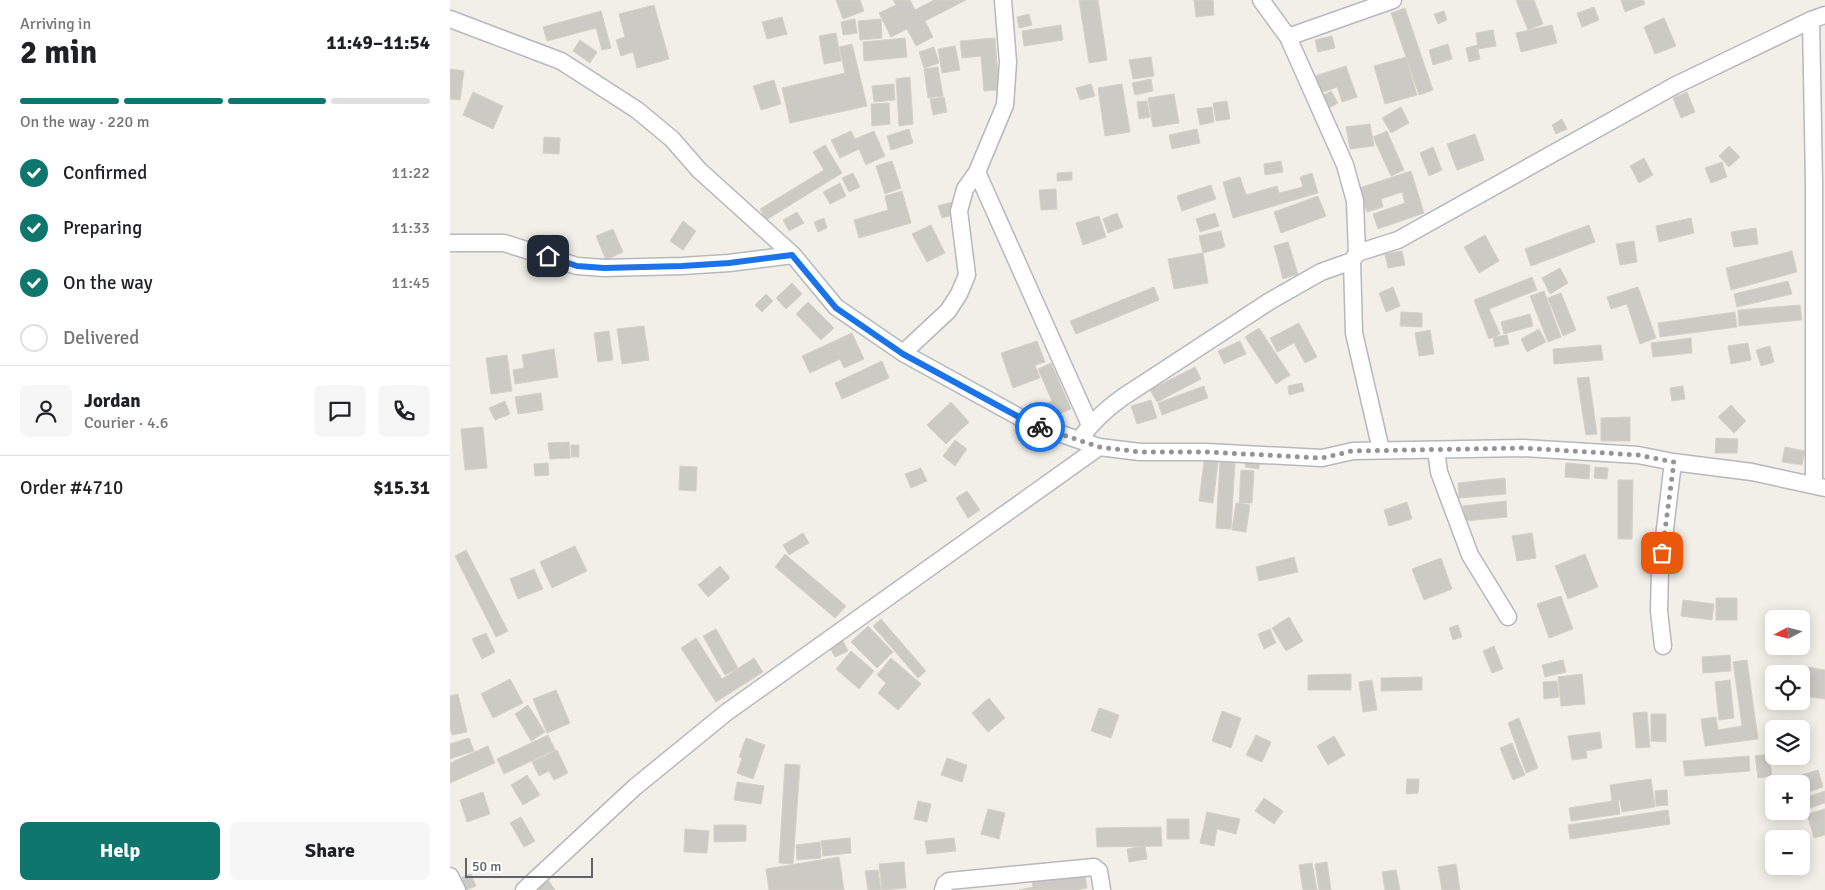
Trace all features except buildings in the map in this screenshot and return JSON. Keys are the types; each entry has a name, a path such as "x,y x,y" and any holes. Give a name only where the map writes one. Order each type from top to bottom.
{"street":[{"path":"903,354 948,311 959,294 967,275 959,211 965,189 978,172 1005,105 1008,62 1003,0"},
{"path":"1261,0 1288,37 1345,165 1355,200 1354,334 1381,450"},
{"path":"1288,37 1393,0"},
{"path":"450,19 561,61 637,110 672,140 699,170 792,255 836,308 903,354 1030,423 1099,447 1140,452 1207,452 1322,458 1352,451 1523,448 1638,455 1674,462 1752,472 1819,487 1814,183 1818,18 1674,86 1398,240 1322,272 1270,301 1109,407 1090,425 1080,439"},
{"path":"978,172 1090,425"},
{"path":"450,243 504,243 577,266 604,268 691,266 792,255"},
{"path":"524,890 635,788 727,712 1099,447"},
{"path":"1436,450 1439,472 1470,555 1508,616"},
{"path":"1663,646 1660,611 1660,571 1674,462"},
{"path":"943,890 945,884 949,881 1094,867 1099,871 1102,890"},
{"path":"450,876 457,890"}],"way so far":[{"path":"1040,427 1099,447 1140,452 1207,452 1322,458 1352,451 1523,448 1638,455 1674,462 1662,553"}],"route":[{"path":"548,256 577,266 604,268 729,263 792,255 836,308 903,354 984,399 1040,427"}]}
